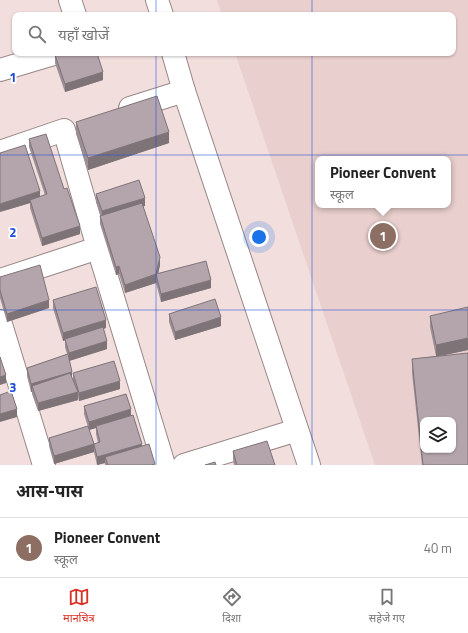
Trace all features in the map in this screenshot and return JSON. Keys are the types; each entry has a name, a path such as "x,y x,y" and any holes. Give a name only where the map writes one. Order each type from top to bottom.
{"street":[{"path":"70,0 74,12"},
{"path":"157,0 161,12"},
{"path":"0,70 47,56"},
{"path":"174,56 184,91 309,465"},
{"path":"109,115 184,91"},
{"path":"0,152 72,127 98,248 164,465"},
{"path":"0,280 98,248"},
{"path":"0,321 44,465"},
{"path":"184,465 297,430"}],"shaded area":[{"path":"217,0 468,0 468,465 375,465 236,56 456,56 456,12 221,12"}],"building":[{"path":"55,56 98,56 103,72 65,84"},
{"path":"157,96 169,132 88,158 76,122"},
{"path":"46,134 64,189 67,188 80,226 42,238 30,200 47,194 29,139"},
{"path":"25,145 40,191 0,204 0,153"},
{"path":"139,180 145,198 102,211 96,194"},
{"path":"142,203 160,257 156,274 125,285 119,266 116,267 100,216"},
{"path":"206,261 211,280 161,294 156,274"},
{"path":"40,265 49,300 7,314 0,290 0,277"},
{"path":"96,287 106,320 63,333 53,300"},
{"path":"215,299 221,317 175,332 169,314"},
{"path":"468,307 468,338 436,345 430,316"},
{"path":"103,327 107,341 69,353 65,339"},
{"path":"468,353 468,465 423,465 422,453 456,453 456,417 420,417 420,436 412,359"},
{"path":"68,354 72,372 31,384 27,368"},
{"path":"0,357 6,375 0,377"},
{"path":"114,361 120,381 79,393 73,373"},
{"path":"70,373 78,392 38,403 32,386"},
{"path":"11,391 17,409 0,414 0,395"},
{"path":"126,394 131,409 89,422 84,406"},
{"path":"133,415 142,444 97,457 94,444 100,442 96,426"},
{"path":"88,426 94,444 54,456 49,438"},
{"path":"267,441 275,465 237,465 233,451"},
{"path":"149,444 155,464 108,465 105,457"},
{"path":"215,462 216,465 205,465"}],"place":[{"name":"Pioneer Convent","path":"383,236"}]}
